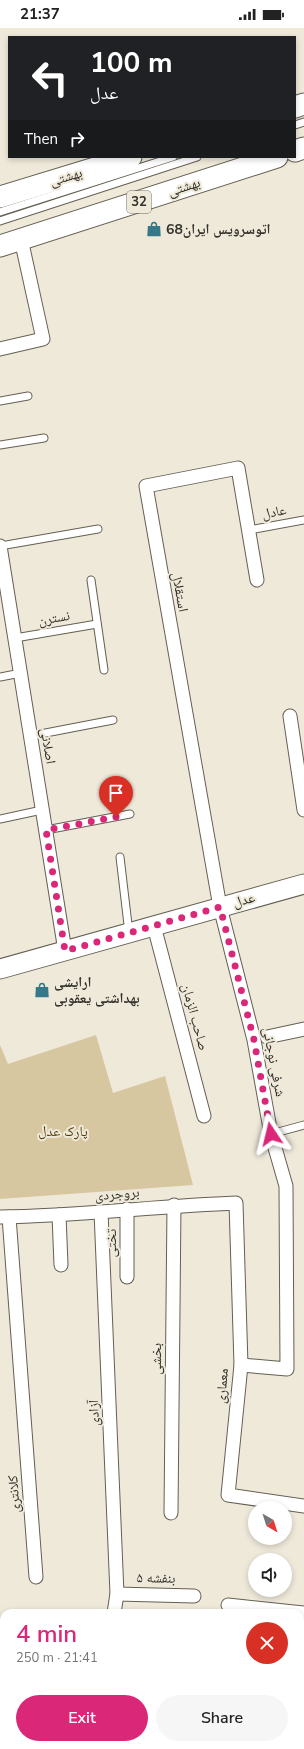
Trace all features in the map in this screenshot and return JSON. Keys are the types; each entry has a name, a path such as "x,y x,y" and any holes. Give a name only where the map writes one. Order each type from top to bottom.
{"main road":[{"name":"بهشتی","path":"0,197 128,158"},
{"name":"بهشتى","path":"0,246 274,158"}],"street":[{"path":"0,349 43,339 21,239"},
{"name":"استقلال","path":"220,907 153,533 146,486 238,468 257,580"},
{"name":"اصلانی","path":"0,546 1,562 15,638 65,951"},
{"path":"290,716 304,810"},
{"name":"عدل","path":"0,969 304,884"},
{"name":"شرفی نوجانی","path":"220,907 254,1040 271,1134 286,1186 287,1369 241,1365"},
{"name":"صاحب الزمان","path":"154,926 204,1116"},
{"path":"267,1037 304,1029"},
{"name":"بروجردی","path":"4,1217 102,1212 174,1205 236,1203"},
{"name":"معماری","path":"236,1203 241,1365 228,1495 304,1506"},
{"name":"بخشی","path":"171,1513 174,1205"},
{"name":"تختی","path":"127,1209 127,1276"},
{"name":"آزادی","path":"102,1212 117,1594 115,1609"},
{"path":"59,1215 61,1265"},
{"name":"کلانتری","path":"4,1217 36,1577"},
{"name":"بنفشه ۵","path":"117,1594 194,1596"},
{"path":"228,1605 262,1609"}],"lane":[{"path":"0,212 170,158"},
{"path":"0,221 194,158"},
{"path":"0,401 28,396"},
{"path":"0,445 44,438"},
{"name":"عادل","path":"249,530 304,520"},
{"path":"0,546 98,529"},
{"path":"91,580 104,670"},
{"name":"نسترن","path":"15,638 97,624"},
{"path":"0,677 20,673"},
{"path":"30,736 113,720"},
{"path":"0,819 42,810"},
{"path":"46,830 130,814"},
{"path":"120,857 130,933"},
{"path":"271,1134 304,1125"}],"green space":[{"name":"پارک عدل","path":"96,1035 113,1093 165,1076 193,1185 0,1199 0,1045 8,1064"}],"place":[{"name":"اتوسرویس ایران68","path":"154,229"},
{"name":"ارایشی بهداشتی یعقوبی","path":"42,990"}],"route":[{"path":"116,817 46,830 65,951 220,907 254,1040 271,1134"}]}
